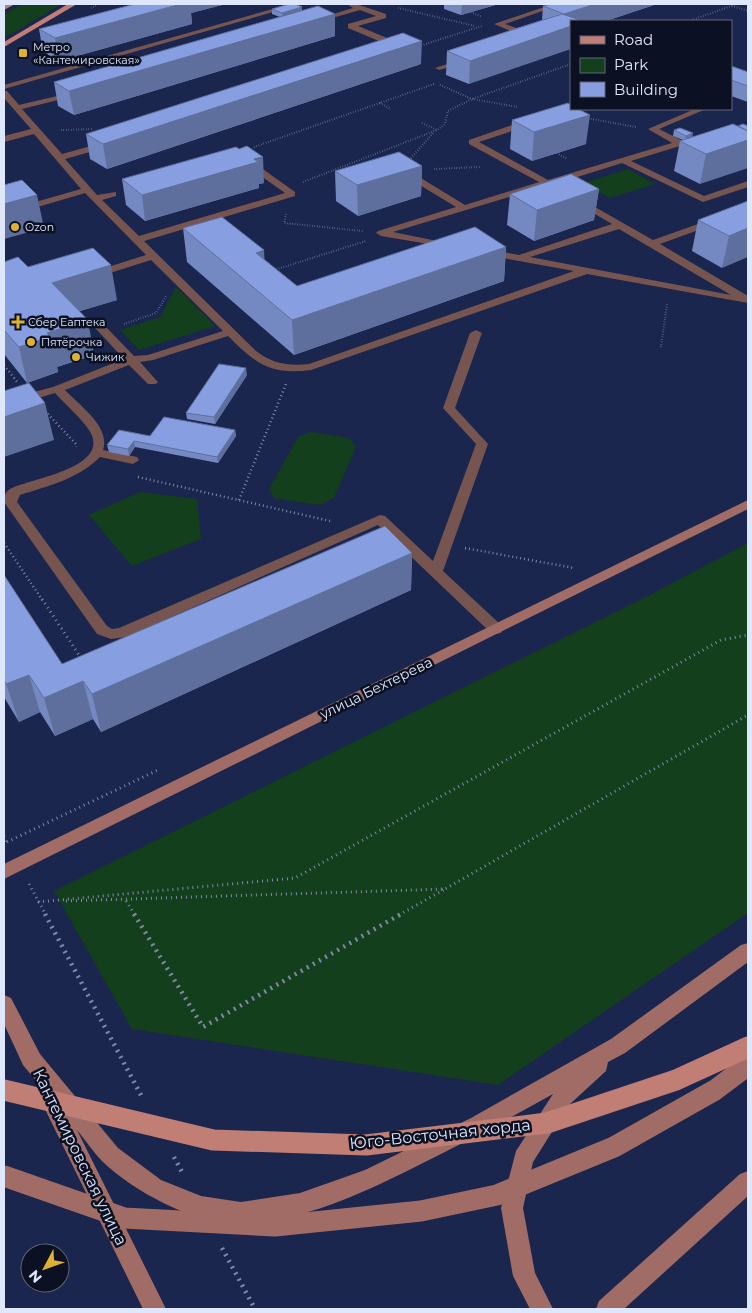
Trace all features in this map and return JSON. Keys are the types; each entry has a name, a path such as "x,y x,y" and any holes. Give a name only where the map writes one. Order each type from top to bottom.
{"main road":[{"path":"4,8 11,4"},
{"path":"4,45 73,4"},
{"name":"Юго-Восточная хорда","path":"4,1090 213,1140 366,1145 546,1123 676,1080 748,1047"}],"street":[{"name":"улица Бехтерева","path":"4,872 748,504"},
{"path":"30,1058 111,1155 154,1188 201,1207 241,1213 300,1204 369,1179 478,1125 618,1046 748,952"},
{"name":"Кантемировская улица","path":"4,1004 155,1309"},
{"path":"542,1309 524,1276 512,1208 523,1158 562,1098 618,1046"},
{"path":"4,1176 124,1218 276,1226 421,1211 498,1195 614,1147 716,1090 748,1065"},
{"path":"607,1309 748,1182"}],"lane":[{"path":"4,87 297,4"},
{"path":"350,4 383,16 351,26 401,47 389,51"},
{"path":"498,24 559,4"},
{"path":"304,25 360,8"},
{"path":"498,24 532,37 516,43"},
{"path":"438,68 475,56"},
{"path":"16,108 38,104 86,90"},
{"path":"4,93 95,199 230,332 263,362 279,368 311,368 586,271"},
{"path":"652,130 700,110"},
{"path":"539,120 472,142 547,182 748,300"},
{"path":"381,232 680,142 652,130"},
{"path":"4,139 35,131"},
{"path":"59,158 117,142"},
{"path":"241,158 292,194"},
{"path":"623,160 703,199 748,184"},
{"path":"404,172 462,207"},
{"path":"4,214 87,190"},
{"path":"95,199 113,194"},
{"path":"138,240 292,194"},
{"path":"524,259 524,256 620,225"},
{"path":"652,244 701,226"},
{"path":"381,232 454,252"},
{"path":"478,251 748,300"},
{"path":"80,279 154,256"},
{"path":"102,329 152,382"},
{"path":"4,404 57,389 131,360 149,358 230,332"},
{"path":"436,570 482,444 450,408 476,333"},
{"path":"57,389 96,430 100,437 98,453 92,460 74,471 15,492 10,496 10,502 102,630 111,634 122,633 380,519 436,570 496,629"},
{"path":"98,453 133,460"}],"path":[{"path":"692,20 737,4"},
{"path":"731,6 748,11"},
{"path":"396,8 477,27"},
{"path":"389,51 399,52 477,27 498,24"},
{"path":"404,172 436,131 445,124 448,111 472,99 570,64"},
{"path":"250,148 437,84 472,99 519,107"},
{"path":"380,103 391,109"},
{"path":"585,118 652,130"},
{"path":"422,123 436,131"},
{"path":"292,194 298,184 436,131"},
{"path":"404,172 517,166"},
{"path":"342,167 352,168"},
{"path":"284,223 381,232"},
{"path":"270,271 372,239"},
{"path":"660,347 669,286"},
{"path":"102,329 156,313 168,292"},
{"path":"239,500 292,369"},
{"path":"41,409 49,414 76,444 73,450"},
{"path":"133,476 330,521 345,534"},
{"path":"445,544 578,568"},
{"path":"38,902 295,878 721,640 748,635"},
{"path":"126,900 203,1027 748,715"},
{"path":"4,836 145,1102"},
{"path":"38,902 445,889"},
{"path":"173,1155 254,1309"}],"green space":[{"path":"22,4 62,4 4,38 4,14"},
{"path":"628,169 655,184 610,198 584,183"},
{"path":"176,287 215,326 139,350 120,330 160,317"},
{"path":"311,432 349,438 356,447 334,498 319,505 274,498 269,489 298,437"},
{"path":"140,492 197,499 201,539 132,566 89,515"},
{"path":"748,543 748,913 498,1085 132,1029 54,891 650,595"}],"building":[{"path":"135,4 181,4 55,38 39,29"},
{"path":"289,4 302,7 282,13 272,9"},
{"path":"552,4 595,4 564,14 543,6"},
{"path":"318,6 335,14 69,91 54,82"},
{"path":"562,14 580,20 570,20 570,26 470,61 447,51"},
{"path":"403,33 422,41 103,144 86,134"},
{"path":"732,66 748,72 748,86 732,80"},
{"path":"568,103 570,104 570,110 580,110 590,115 534,132 512,120"},
{"path":"733,124 748,131 748,140 706,154 680,141"},
{"path":"743,124 748,126 748,131 738,126"},
{"path":"680,128 693,133 686,136 674,130"},
{"path":"247,146 263,157 254,159 258,162 142,195 122,179 236,147 239,149"},
{"path":"399,152 422,166 357,185 335,171"},
{"path":"571,174 599,189 537,210 510,194"},
{"path":"22,180 37,195 4,204 4,185"},
{"path":"748,201 748,228 729,236 698,220"},
{"path":"222,217 264,250 256,253 297,286 475,227 506,247 292,320 183,228"},
{"path":"93,248 111,265 52,283 88,320 47,333 50,337 19,347 4,330 4,262 18,257 28,267"},
{"path":"219,364 246,368 214,417 186,413"},
{"path":"29,383 45,403 4,417 4,391"},
{"path":"164,417 235,430 217,457 134,441 128,449 107,445 119,430 150,436"},
{"path":"385,526 412,553 92,694 83,681 44,698 29,675 6,684 4,680 4,575 62,664"}],"place":[{"name":"Метро «Кантемировская»","path":"23,53"},
{"name":"Ozon","path":"15,227"},
{"name":"Сбер Еаптека","path":"18,322"},
{"name":"Пятёрочка","path":"31,342"},
{"name":"Чижик","path":"76,357"}]}
